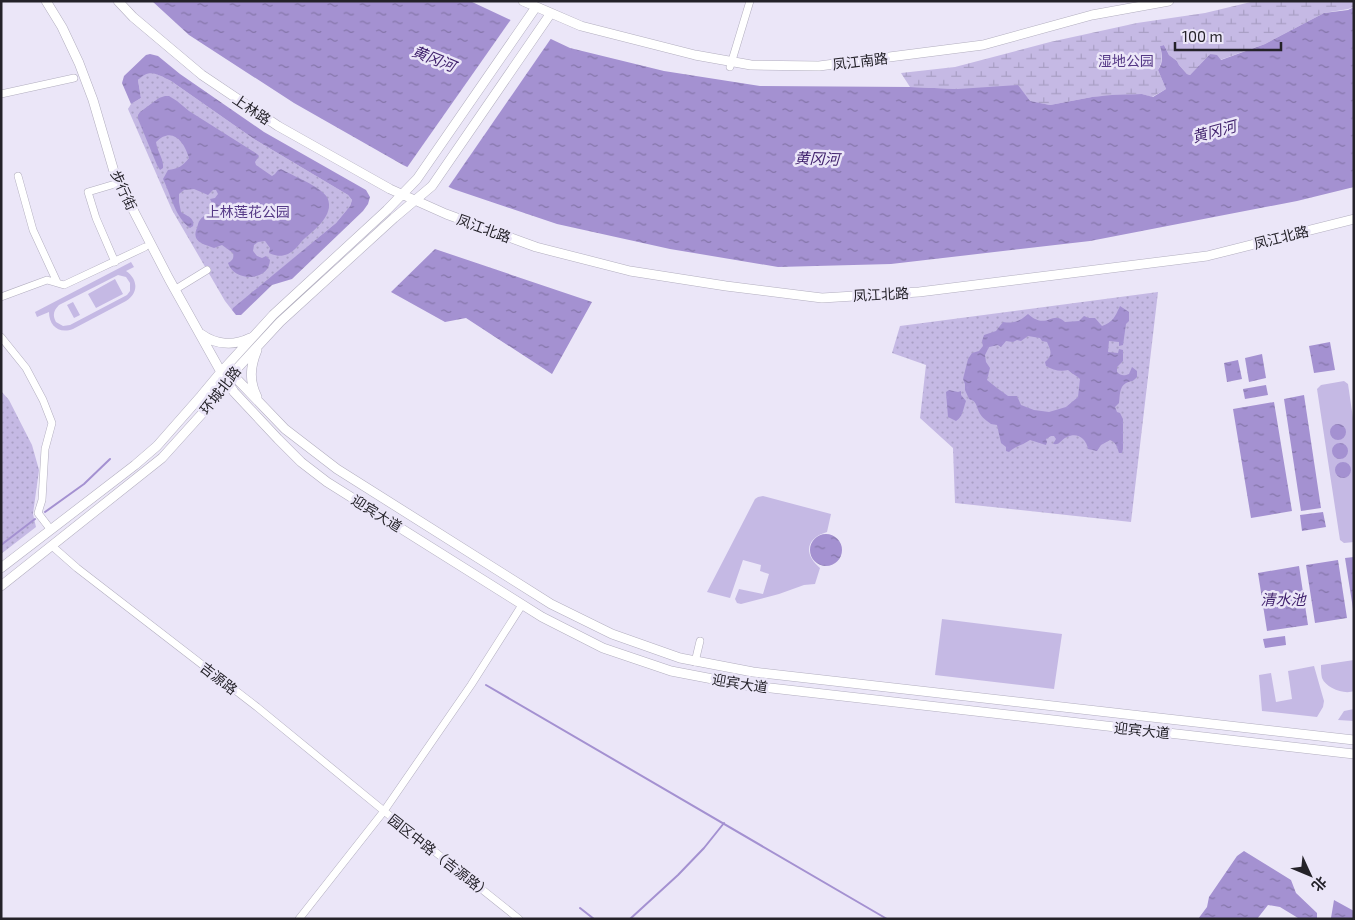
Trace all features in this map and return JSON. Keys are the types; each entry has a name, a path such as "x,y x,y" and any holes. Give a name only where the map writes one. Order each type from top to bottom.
{"main road":[{"name":"步行街","path":"46,1 62,27 79,62 94,100 115,175 169,279 221,372"},
{"name":"上林路","path":"118,1 133,17 202,75 278,126 415,201"},
{"name":"凤江南路","path":"523,1 581,26 695,55 751,65 819,66 983,45 1092,15 1169,1"},
{"name":"环城北路","path":"1,568 157,446 273,315 402,195 417,179 536,7"},
{"name":"环城北路","path":"1,586 162,458 208,408 232,374 280,322 432,186 551,14"},
{"name":"凤江北路","path":"415,201 536,247 630,271 822,298 919,292 1207,256 1354,220"},
{"path":"199,332 212,340 226,344 242,342 255,335"},
{"path":"262,341 254,357 250,374 254,391 264,407"},
{"name":"迎宾大道","path":"221,372 234,392 278,439 327,482 542,617 603,648 671,671 744,685 1354,754"},
{"name":"迎宾大道","path":"232,374 286,429 336,469 551,604 612,634 680,658 746,670 1354,740"},
{"path":"51,530 56,543"},
{"path":"495,588 504,574"},
{"path":"573,633 580,619"},
{"path":"649,663 654,649"},
{"path":"744,685 746,670"},
{"path":"1087,724 1089,710"}],"street":[{"path":"730,67 750,1"},
{"path":"1,94 74,78"},
{"path":"18,176 33,230 56,282"},
{"path":"115,184 88,192 96,218 115,262"},
{"path":"1,296 47,280 64,285 145,247"},
{"path":"176,289 207,270"},
{"path":"1,337 26,368 43,400 52,423 45,449 42,500 38,513 51,530"},
{"name":"吉源路","path":"56,543 77,568 272,719 384,811"},
{"path":"299,919 384,811 471,685 522,605"},
{"path":"695,662 700,641"},
{"name":"园区中路（吉源路）","path":"384,811 519,919"}],"green space":[{"name":"湿地公园","path":"1255,1 1354,1 1354,7 1324,13 1265,44 1220,60 1210,54 1190,75 1169,55 1164,45 1160,46 1162,58 1158,70 1166,89 1152,97 1142,94 1092,97 1050,105 958,89 910,87 901,73 955,67 1050,42 1137,23 1205,13"},
{"name":"上林莲花公园","path":"150,72 171,81 254,139 348,195 352,200 350,206 336,223 232,310 172,210 128,109 131,104 141,98 138,80 144,74"},
{"path":"131,262 134,267 126,271 135,282 135,290 130,298 73,329 59,330 53,325 49,312 37,317 35,312","holes":["118,275 126,277 130,283 130,291 127,295 70,325 63,326 56,322 54,313 59,305"]},
{"path":"115,279 123,294 96,308 88,294"},
{"path":"1158,292 1131,522 955,503 953,448 920,418 926,365 892,353 900,326"},
{"path":"73,302 80,315 74,318 67,305"},
{"path":"1344,381 1348,384 1354,425 1354,542 1344,543 1340,540 1317,389 1321,385"},
{"path":"1,391 9,400 32,445 39,470 33,514 36,527 1,554"},
{"path":"763,496 831,514 827,532 815,538 809,547 811,557 820,568 815,584 804,585 741,604 737,603 735,599 739,589 763,594 769,574 760,571 761,565 743,560 730,598 707,592 755,499"},
{"path":"942,619 1062,634 1054,689 935,675"},
{"path":"1354,660 1354,691 1345,692 1331,688 1324,682 1321,665"},
{"path":"1314,666 1324,701 1317,717 1262,711 1259,675 1271,673 1276,702 1292,699 1288,671"},
{"path":"1354,709 1354,721 1338,720 1344,711"}],"water":[{"name":"黄冈河","path":"152,1 470,1 570,48 664,71 760,86 958,89 1018,85 1030,101 1050,105 1112,95 1142,94 1153,97 1166,89 1158,70 1162,61 1160,46 1164,45 1169,55 1190,75 1210,54 1217,55 1221,60 1265,44 1324,13 1348,10 1354,7 1354,187 1297,201 1090,241 891,264 778,267 670,249 557,224 453,189 403,165 294,103 189,35"},
{"path":"146,55 158,56 180,74 264,132 366,190 370,197 363,211 292,279 272,285 241,315 236,315 232,310 233,308 336,223 350,206 352,200 348,195 254,139 162,76 150,73 142,76 138,80 141,98 131,104 122,83 124,76"},
{"name":"上林莲花公园","path":"169,96 177,101 189,111 257,154 259,156 255,162 256,165 272,176 281,169 313,185 327,197 329,204 326,216 290,253 281,256 269,253 270,248 265,241 254,245 253,251 257,256 262,258 266,256 270,260 268,267 258,276 251,277 237,274 228,263 233,259 233,253 222,245 214,248 202,244 197,239 198,223 214,207 210,199 215,198 218,194 216,190 213,190 208,195 194,189 184,190 179,194 181,212 193,221 193,226 190,228 177,212 163,179 168,170 180,167 187,161 189,158 187,152 181,141 177,138 167,135 162,137 156,142 163,165 163,168 160,170 138,119 140,112 159,98"},
{"path":"435,249 592,302 552,374 466,318 445,322 391,292"},
{"path":"1120,306 1129,312 1129,321 1126,324 1123,345 1119,346 1119,342 1109,341 1108,352 1118,353 1119,349 1123,350 1123,361 1117,367 1117,372 1120,374 1129,374 1132,367 1137,371 1137,377 1122,387 1119,403 1115,407 1123,419 1122,453 1119,453 1115,443 1110,440 1101,445 1097,451 1088,449 1083,439 1074,435 1056,444 1053,444 1056,439 1054,436 1046,439 1046,445 1030,440 1009,452 1006,451 1006,447 1001,443 997,425 991,424 980,414 975,402 969,399 965,390 963,379 968,359 972,353 979,351 983,346 984,335 996,331 1003,322 1017,321 1028,314 1040,321 1056,318 1065,322 1079,321 1084,316 1095,318 1102,326 1111,321","holes":["1028,336 1040,338 1042,341 1047,342 1050,350 1050,355 1045,362 1046,366 1051,369 1068,370 1080,379 1078,397 1066,407 1049,412 1034,410 1021,405 1017,396 1008,396 987,380 990,368 986,362 985,355 989,347 998,345 1001,347 1006,341 1021,341"]},
{"path":"1330,342 1335,370 1314,373 1309,346"},
{"path":"1262,354 1266,378 1249,382 1245,358"},
{"path":"1238,360 1242,379 1227,382 1224,363"},
{"path":"1266,385 1268,395 1245,399 1243,389"},
{"path":"949,390 961,391 961,395 966,401 961,415 956,421 948,417 946,392"},
{"path":"1304,395 1321,508 1301,511 1284,399"},
{"path":"1274,402 1292,511 1251,518 1233,409"},
{"path":"1338,424 1344,426 1346,432 1344,438 1338,440 1332,438 1330,432 1332,426"},
{"path":"1340,443 1346,445 1348,451 1346,457 1340,459 1334,457 1332,451 1334,445"},
{"path":"1343,462 1349,464 1351,470 1349,476 1343,478 1337,476 1335,470 1337,464"},
{"path":"1323,512 1326,527 1302,531 1300,515"},
{"path":"826,534 832,535 837,539 841,544 841,556 837,561 832,565 826,566 820,565 815,561 811,556 810,550 811,544 815,539 820,535"},
{"path":"1354,557 1354,615 1345,558"},
{"name":"清水池","path":"1338,560 1347,618 1315,623 1306,565"},
{"name":"清水池","path":"1299,566 1308,625 1267,631 1258,573"},
{"path":"1285,636 1286,645 1265,648 1263,639"},
{"path":"1244,851 1291,880 1296,893 1317,913 1317,919 1298,918 1280,907 1268,905 1257,919 1198,919 1207,907 1209,897 1237,856"},
{"path":"1334,900 1354,911 1354,919 1331,918"}],"pier":[{"path":"512,18 552,37 447,189 406,169"}],"waterway":[{"path":"45,512 84,484 110,459"},
{"path":"1,545 35,519"},
{"path":"486,685 887,919"},
{"path":"630,919 678,875 704,848 724,823"},
{"path":"580,908 594,919"}]}
